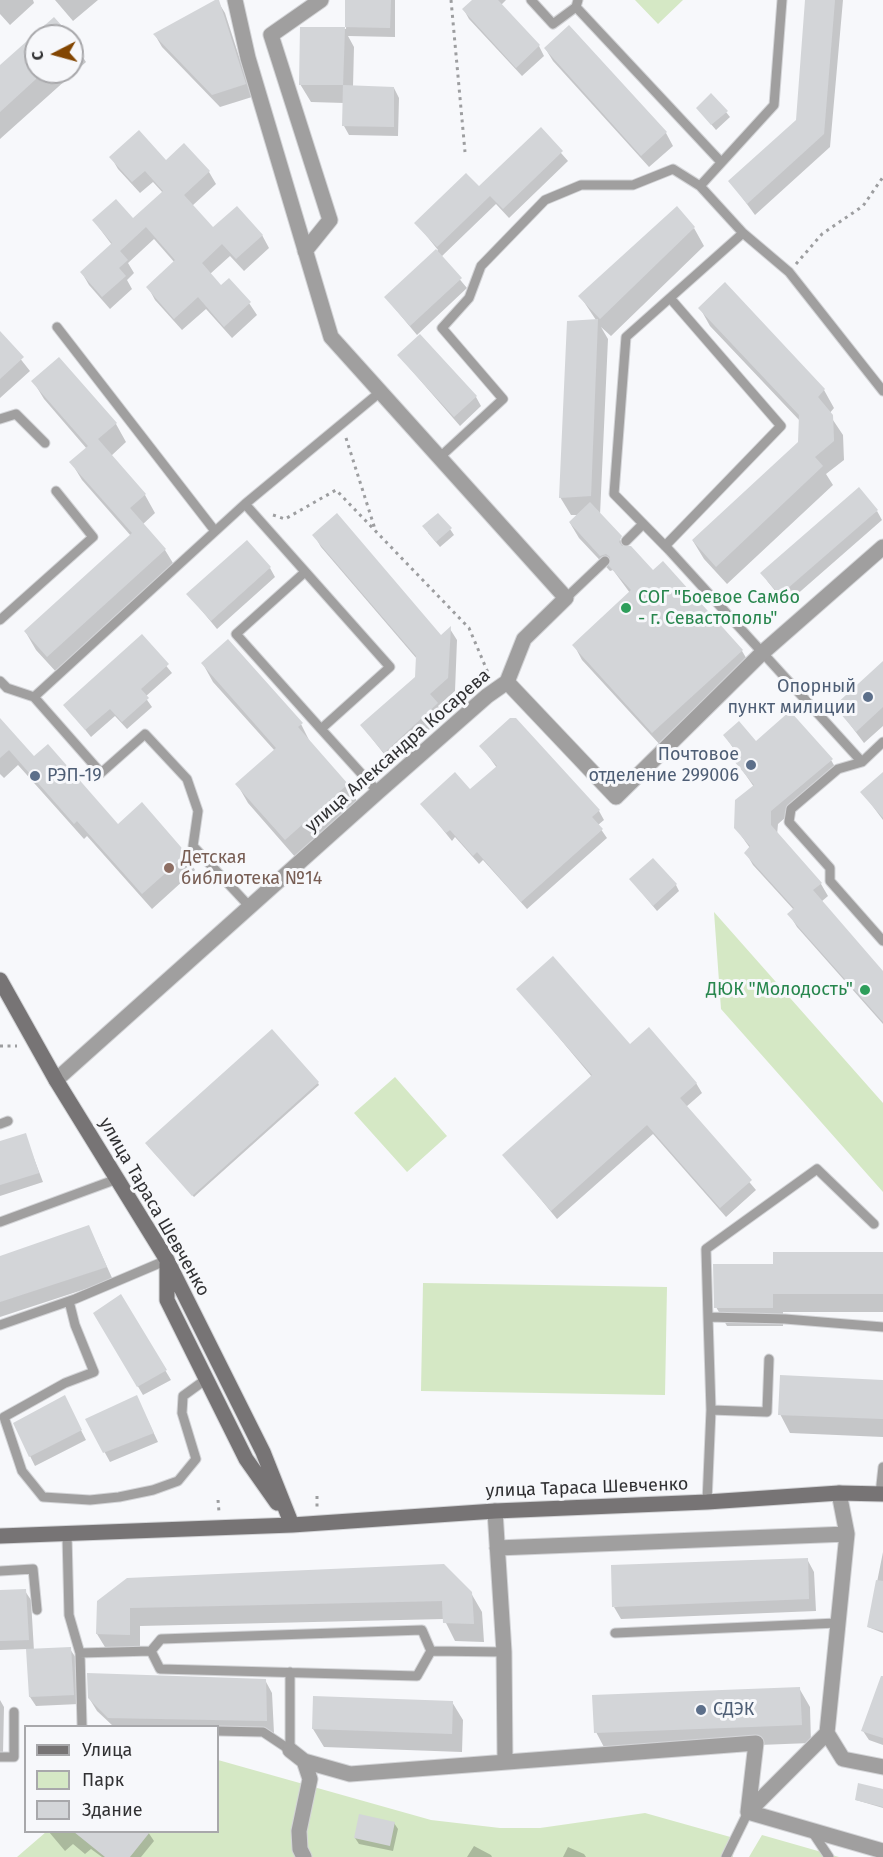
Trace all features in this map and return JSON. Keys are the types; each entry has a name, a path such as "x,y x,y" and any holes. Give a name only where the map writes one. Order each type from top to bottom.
{"street":[{"path":"235,0 248,58 331,337 566,598 525,639 500,682"},
{"path":"305,251 330,220 271,35 321,0"},
{"name":"улица Александра Косарева","path":"57,1080 500,682 616,797 762,653 883,547"},
{"name":"улица Тараса Шевченко","path":"0,980 57,1080 166,1260 263,1452 292,1525"},
{"path":"166,1260 166,1300 246,1459 292,1525"},
{"path":"839,1493 846,1534 827,1733 843,1758 883,1767"},
{"name":"улица Тараса Шевченко","path":"0,1536 292,1525 495,1511 707,1502 839,1493 881,1494"},
{"path":"495,1511 504,1652 505,1760"},
{"path":"496,1548 846,1534"},
{"path":"748,1812 827,1733"},
{"path":"290,1750 304,1761 350,1774 505,1760 756,1743 748,1812"},
{"path":"304,1761 310,1779 299,1831 300,1849 304,1857"},
{"path":"748,1812 810,1828 883,1851"}],"lane":[{"path":"531,0 553,24 577,3 721,162"},
{"path":"700,186 774,105 783,0"},
{"path":"440,457 503,399 442,328 469,298 481,266 545,200 581,185 633,185 672,169 700,186 743,233 789,272 883,391"},
{"path":"743,233 626,338 614,494 665,546 862,762"},
{"path":"665,546 781,426 670,298"},
{"path":"57,327 215,531"},
{"path":"33,697 244,504 379,393"},
{"path":"0,419 16,414 45,443"},
{"path":"0,620 93,537 56,491"},
{"path":"244,504 390,667 321,729"},
{"path":"626,541 643,524"},
{"path":"566,598 605,561"},
{"path":"305,572 236,634 378,792"},
{"path":"0,681 7,688 33,697 101,773 145,734 188,779 198,811 193,846 250,907"},
{"path":"883,742 862,762 838,769 791,809 789,822 830,868 830,881 883,941"},
{"path":"707,1502 711,1410 706,1249 817,1169 874,1224"},
{"path":"0,1222 117,1179"},
{"path":"0,1325 69,1301 166,1260"},
{"path":"69,1301 75,1325 94,1372 65,1383 2,1419 22,1470 43,1497 90,1500 119,1497 153,1490 178,1480 196,1458 182,1413 183,1396 205,1380"},
{"path":"708,1317 784,1318 883,1327"},
{"path":"711,1410 767,1412 769,1359"},
{"path":"881,1494 883,1467"},
{"path":"66,1535 69,1616 80,1653 82,1725"},
{"path":"0,1571 33,1569 36,1610"},
{"path":"615,1634 837,1623"},
{"path":"80,1653 151,1651 161,1639 422,1630 431,1651"},
{"path":"151,1651 160,1669 417,1676 431,1651"},
{"path":"431,1651 504,1652"},
{"path":"290,1672 290,1750"},
{"path":"0,1757 14,1757 14,1712"},
{"path":"219,1731 263,1732 290,1750"},
{"path":"726,1857 748,1812"},
{"path":"810,1828 828,1857"}],"path":[{"path":"451,0 465,152"},
{"path":"789,272 822,234 863,206 883,177"},
{"path":"341,425 376,531"},
{"path":"285,519 336,490 469,628 500,682"}],"green space":[{"path":"635,0 683,0 658,24"},
{"path":"714,912 883,1103 883,1192 721,1009"},
{"path":"395,1077 447,1136 407,1172 354,1113"},
{"path":"423,1283 667,1287 665,1395 421,1391"},
{"path":"219,1760 431,1820 500,1828 540,1828 645,1813 734,1838 733,1857 17,1857 45,1833 219,1833"},
{"path":"762,1835 839,1857 749,1857"}],"building":[{"path":"215,0 219,0 246,84 212,95 153,34"},
{"path":"345,0 391,0 390,28 345,27"},
{"path":"472,0 498,0 540,45 516,68 462,9"},
{"path":"805,0 835,0 824,134 747,204 728,181 796,120"},
{"path":"54,17 60,24 46,24"},
{"path":"569,25 667,132 641,156 544,48"},
{"path":"300,27 345,27 343,85 299,85"},
{"path":"24,44 24,84 31,84 0,112 0,65"},
{"path":"343,85 394,87 394,127 342,126"},
{"path":"711,93 728,111 711,125 696,108"},
{"path":"541,127 563,151 503,209 490,196 437,247 414,223 466,173 479,186"},
{"path":"139,130 166,160 184,143 210,171 184,195 213,227 237,206 263,235 236,259 222,244 202,263 221,285 229,278 251,302 224,327 198,297 174,319 146,287 175,260 146,227 120,251 128,260 119,268 126,276 102,297 80,272 112,243 92,220 116,199 133,218 163,191 145,171 132,182 109,157"},
{"path":"677,206 695,227 600,319 578,296"},
{"path":"436,249 462,278 410,326 384,297"},
{"path":"725,282 825,389 818,397 833,415 834,441 815,457 823,466 716,567 692,540 798,442 799,415 698,308"},
{"path":"598,319 591,496 559,498 567,321"},
{"path":"0,331 24,357 0,379"},
{"path":"420,334 477,396 454,417 397,355"},
{"path":"59,357 117,423 98,439 146,494 130,508 166,549 47,657 24,631 132,533 69,462 88,446 31,381"},
{"path":"859,487 878,510 780,595 760,573"},
{"path":"590,502 622,536 619,542 622,546 631,546 653,570 663,561 743,650 652,733 572,645 631,590 609,566 610,557 606,554 600,556 569,522"},
{"path":"337,513 441,635 451,626 448,678 430,694 438,703 384,753 360,725 415,677 416,656 312,535"},
{"path":"438,513 452,528 436,542 422,526"},
{"path":"247,540 271,567 211,621 186,594"},
{"path":"142,634 169,664 141,689 149,698 122,722 110,709 85,730 63,705"},
{"path":"228,639 303,723 298,727 348,784 285,840 235,784 276,748 201,663"},
{"path":"883,661 883,707 856,732 834,706"},
{"path":"790,711 833,759 771,811 771,825 822,883 813,890 883,971 883,1022 787,914 794,908 744,853 750,846 734,828 735,800 754,785 734,761 740,756 723,735 739,721 756,741"},
{"path":"0,718 34,756 48,744 118,824 142,802 187,854 142,894 77,821 74,824 9,750 0,758"},
{"path":"510,718 516,718 600,810 592,817 603,829 521,902 477,852 473,856 450,830 446,833 420,804 455,772 470,789 497,766 479,746"},
{"path":"883,772 883,818 860,792"},
{"path":"653,858 677,884 653,906 629,879"},
{"path":"553,956 630,1044 649,1027 697,1083 680,1098 752,1180 720,1208 647,1125 551,1211 502,1155 592,1075 516,989"},
{"path":"272,1029 319,1082 192,1196 145,1143"},
{"path":"26,1133 39,1173 0,1185 0,1141"},
{"path":"89,1225 107,1267 0,1302 0,1256"},
{"path":"773,1252 883,1252 883,1294 773,1294 773,1308 714,1308 713,1264 773,1264"},
{"path":"121,1294 167,1370 137,1387 93,1313"},
{"path":"780,1375 883,1380 883,1419 778,1415"},
{"path":"65,1395 82,1430 29,1457 13,1423"},
{"path":"137,1395 154,1433 103,1453 85,1419"},
{"path":"808,1558 809,1599 612,1607 611,1565"},
{"path":"444,1564 472,1592 474,1624 443,1623 442,1601 130,1608 130,1635 96,1634 97,1601 127,1578"},
{"path":"876,1580 883,1581 883,1631 867,1627"},
{"path":"26,1589 29,1640 0,1641 0,1590"},
{"path":"71,1647 74,1695 29,1697 26,1649"},
{"path":"87,1673 266,1679 267,1721 108,1718 88,1698"},
{"path":"881,1676 883,1676 883,1738 861,1731"},
{"path":"800,1687 802,1725 594,1733 592,1695"},
{"path":"313,1696 453,1701 452,1734 312,1729"},
{"path":"858,1783 883,1789 883,1807 855,1800"},
{"path":"359,1814 395,1822 390,1846 354,1838"},
{"path":"75,1833 149,1833 130,1857 105,1857"}],"place":[{"name":"СОГ \"Боевое Самбо - г. Севастополь\"","path":"626,608"},
{"name":"Опорный пункт милиции","path":"868,697"},
{"name":"Почтовое отделение 299006","path":"751,765"},
{"name":"РЭП-19","path":"35,776"},
{"name":"Детская библиотека №14","path":"169,868"},
{"name":"ДЮК \"Молодость\"","path":"865,990"},
{"name":"СДЭК","path":"701,1710"}]}
